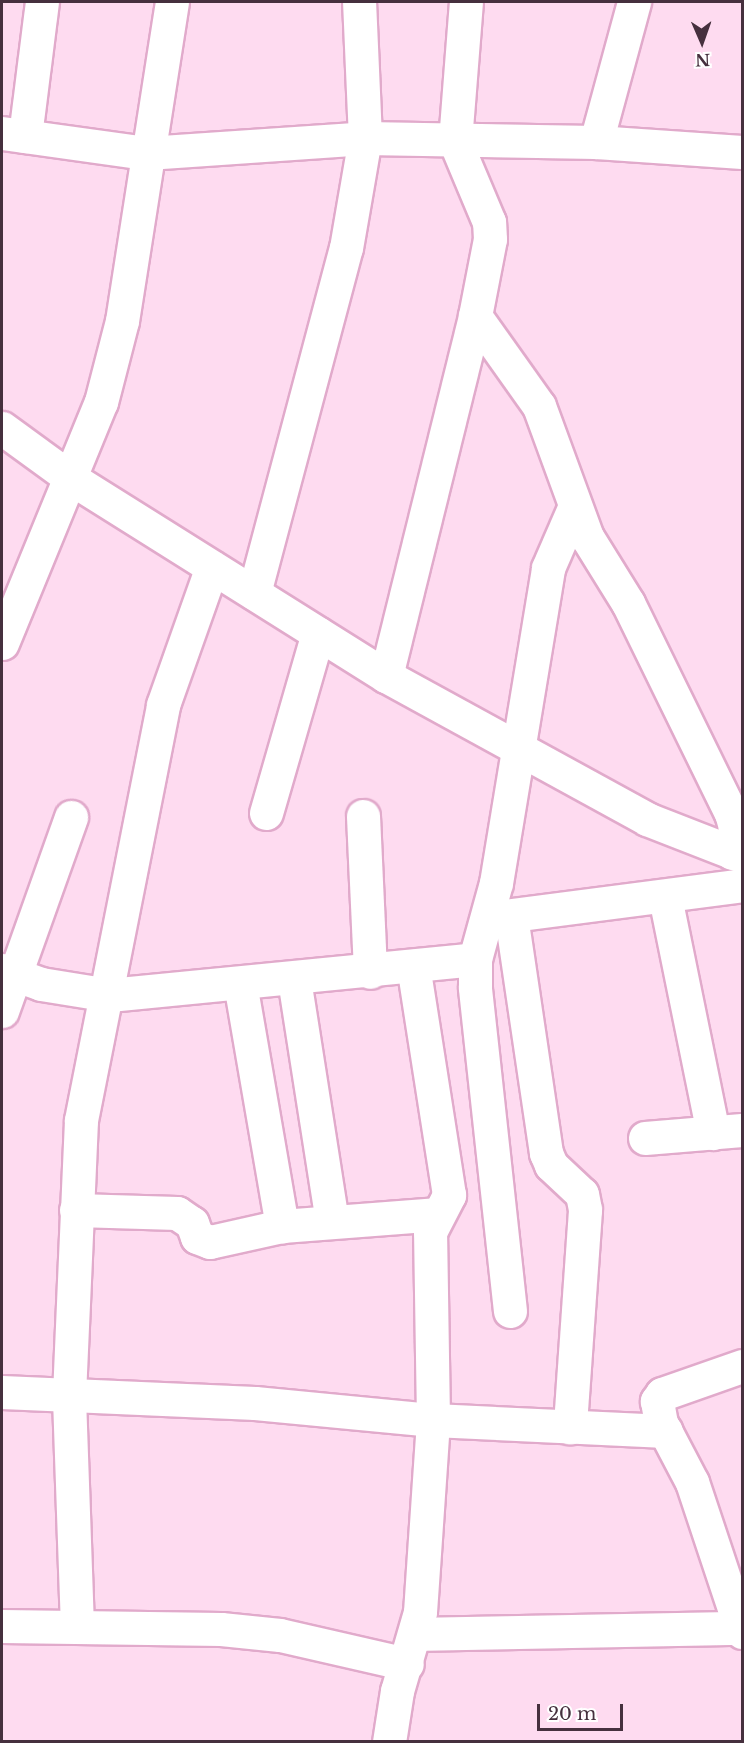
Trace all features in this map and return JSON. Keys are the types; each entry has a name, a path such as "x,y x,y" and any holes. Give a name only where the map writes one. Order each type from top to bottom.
{"street":[{"path":"42,2 13,134 147,153 365,138 596,142 742,152"},
{"path":"2,643 31,564 72,479 101,402 122,321 172,2"},
{"path":"254,593 346,248 365,138 359,2"},
{"path":"386,676 475,316 489,222 455,141 466,2"},
{"path":"596,142 634,2"},
{"path":"2,428 72,479 386,676 647,819 737,854 735,827 731,813 628,603 587,537 574,508 539,406 475,316"},
{"path":"570,1427 585,1210 582,1194 551,1165 546,1153 499,917 517,749 548,568 574,508"},
{"path":"77,1627 69,1395 81,1120 109,995 163,705 213,567"},
{"path":"266,813 318,633"},
{"path":"363,816 370,972"},
{"path":"2,1011 9,974 71,817"},
{"path":"499,917 665,897 742,885"},
{"path":"645,1138 728,1132 665,897"},
{"path":"499,917 476,959 475,987 510,1311"},
{"path":"9,974 109,995 370,972 476,959"},
{"path":"389,1742 406,1664 417,1634 433,1420 430,1232 448,1195 448,1182 414,966"},
{"path":"294,979 332,1221"},
{"path":"240,983 282,1226"},
{"path":"76,1210 177,1212 192,1223 196,1237 210,1242 282,1226 439,1214"},
{"path":"417,1634 741,1630 692,1482 657,1411 657,1401 662,1394 742,1366"},
{"path":"2,1392 255,1403 433,1420 666,1431"},
{"path":"2,1626 256,1632 406,1664"}]}
